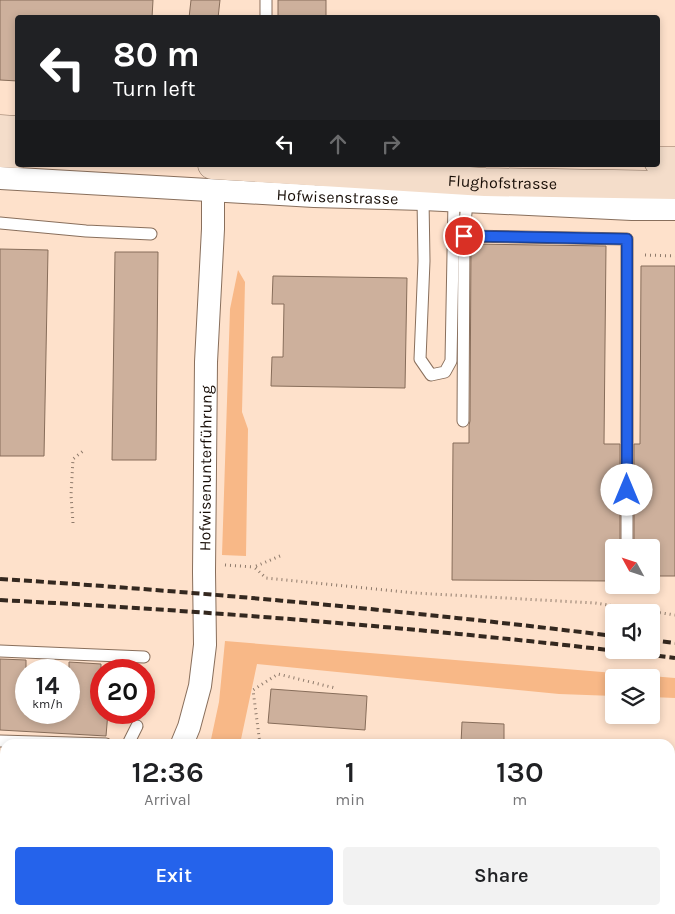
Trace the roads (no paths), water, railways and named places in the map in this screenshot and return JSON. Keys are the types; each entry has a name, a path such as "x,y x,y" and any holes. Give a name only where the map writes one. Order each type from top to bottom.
{"main road":[{"path":"0,129 15,130"},
{"path":"0,154 15,154"},
{"path":"660,161 675,161"},
{"name":"Flughofstrasse","path":"212,178 675,185"}],"street":[{"name":"Hofwisenstrasse","path":"0,178 212,178 423,199 632,209 675,209"},
{"name":"Hofwisenunterführung","path":"184,739 200,686 205,645 206,362 213,229 212,178"}],"lane":[{"path":"266,0 266,15"},
{"path":"423,199 424,261 420,359 431,375 445,372 451,361 460,201"},
{"path":"460,201 464,236 463,421"},
{"path":"0,223 86,231 151,234"},
{"path":"464,236 627,239 627,539"},
{"path":"0,651 144,656"},
{"path":"130,739 137,726"}],"railway":[{"path":"0,579 307,603 605,635"},
{"path":"0,600 338,623 507,639 675,658"},
{"path":"660,641 675,643"}]}
